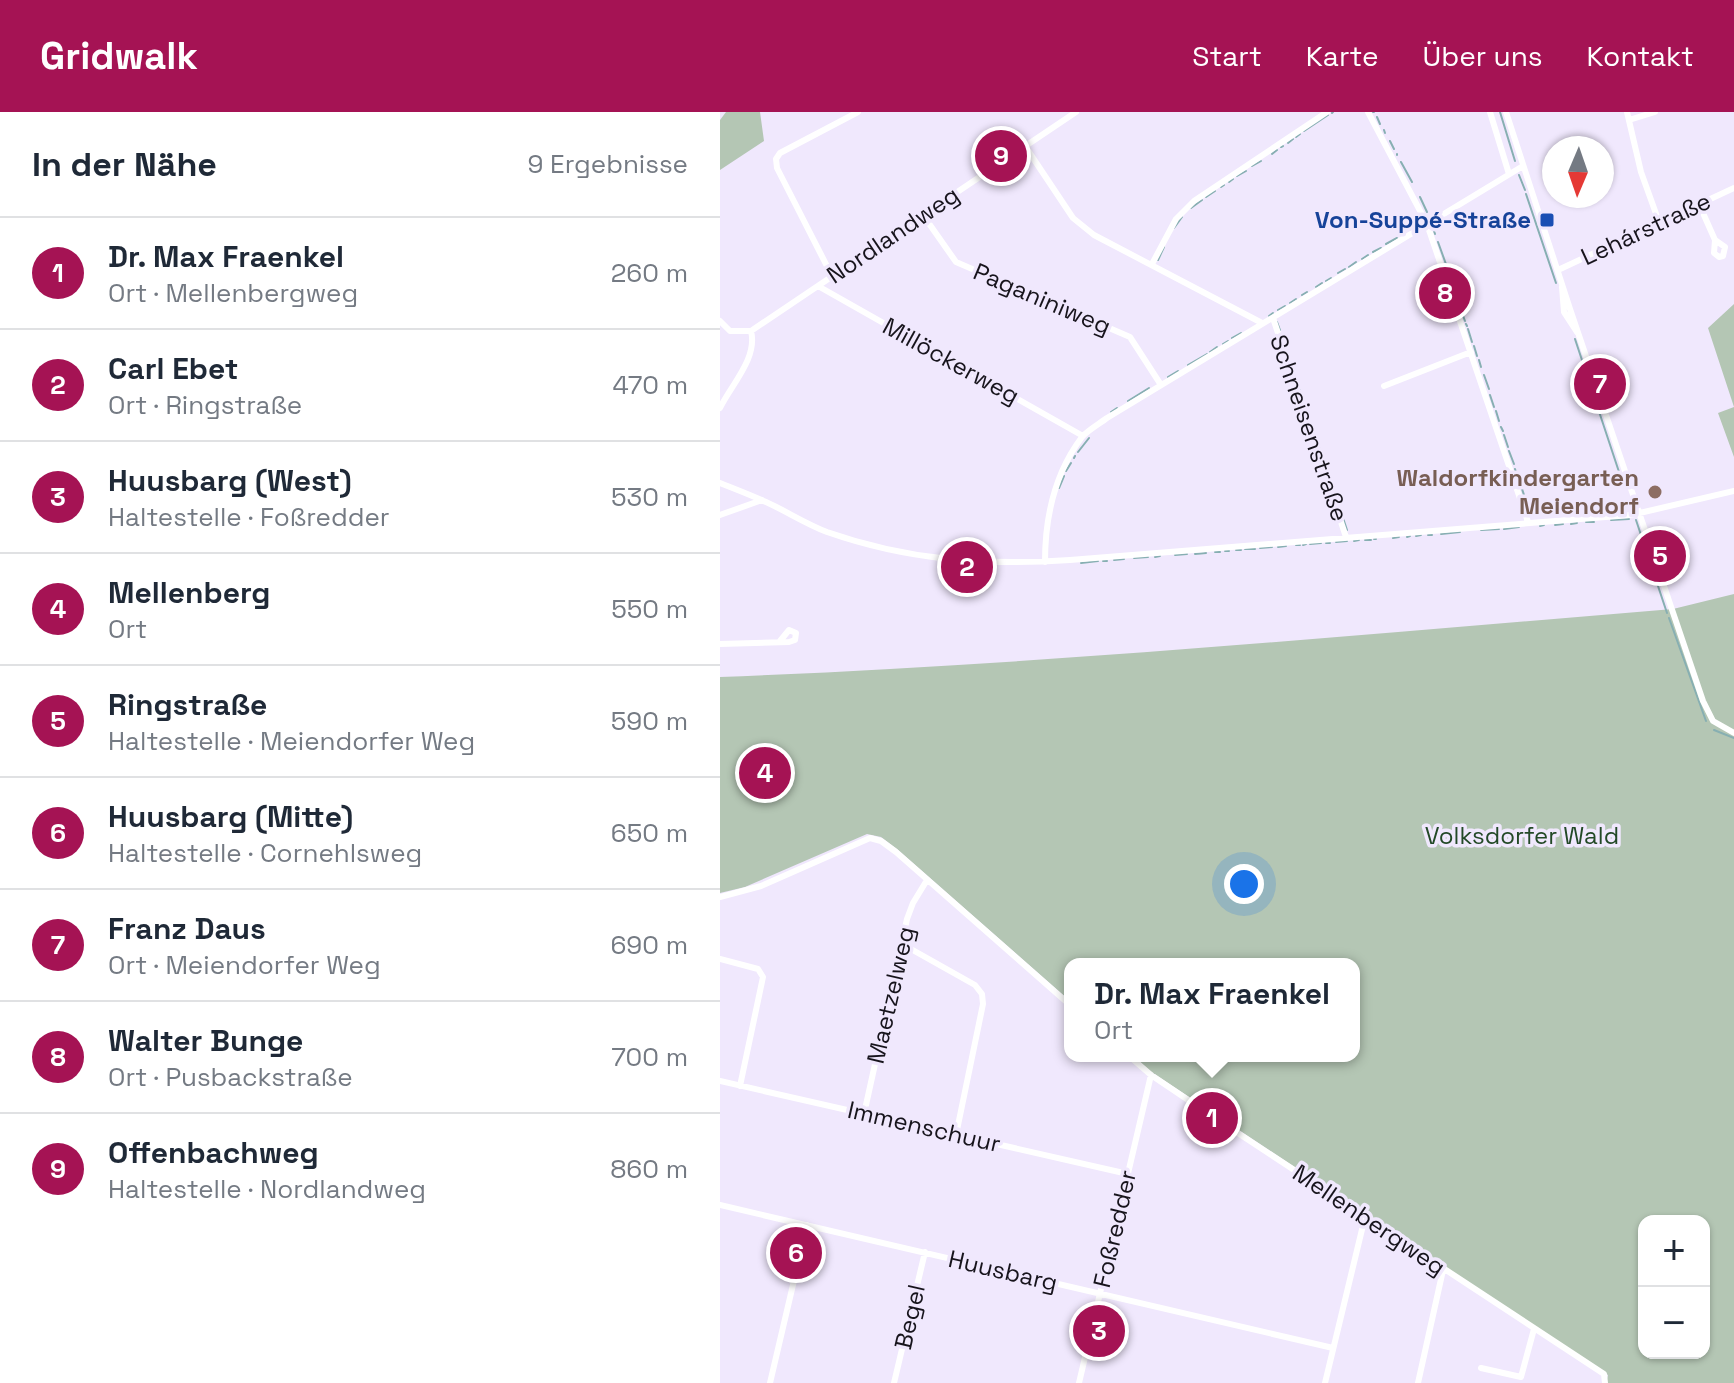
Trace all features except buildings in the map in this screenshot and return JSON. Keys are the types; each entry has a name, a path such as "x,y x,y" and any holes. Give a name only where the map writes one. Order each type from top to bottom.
{"street":[{"path":"832,276 777,168 776,159 780,153 858,112"},
{"name":"Nordlandweg","path":"751,331 1076,112"},
{"path":"1152,264 1176,219 1194,201 1327,112"},
{"path":"1368,112 1427,224 1528,522"},
{"path":"1490,112 1509,174"},
{"path":"1506,112 1561,280 1564,312 1578,333 1703,701 1713,721 1734,733"},
{"path":"1627,112 1641,172 1659,222"},
{"path":"1629,120 1655,112"},
{"path":"1025,146 1073,218 1094,235 1262,323"},
{"path":"1045,562 1049,506 1058,479 1083,436 1262,323 1523,166"},
{"name":"Lehárstraße","path":"1558,270 1734,188"},
{"path":"1699,204 1715,240"},
{"name":"Paganiniweg","path":"923,215 956,262 1130,337 1161,385"},
{"name":"Millöckerweg","path":"818,286 1083,436"},
{"name":"Schneisenstraße","path":"1273,318 1346,537"},
{"path":"720,322 730,331 751,331 753,339 750,355 720,408"},
{"path":"1384,386 1471,352"},
{"path":"720,483 763,500 824,531 941,560 988,563 1045,562 1639,514 1734,491"},
{"path":"720,515 763,500"},
{"path":"720,644 780,641"},
{"path":"720,897 761,886 870,838 881,841 1064,1000"},
{"name":"Maetzelweg","path":"864,1114 913,903 927,880"},
{"path":"902,944 975,985 982,994 983,1004 956,1135"},
{"path":"720,959 754,967 761,971 763,977 740,1086"},
{"name":"Mellenbergweg","path":"1136,1062 1443,1270 1604,1374 1605,1383"},
{"name":"Foßredder","path":"1079,1382 1151,1075"},
{"name":"Immenschuur","path":"720,1081 1128,1174"},
{"name":"Huusbarg","path":"720,1205 1333,1348"},
{"path":"1325,1383 1365,1217"},
{"path":"770,1383 807,1225"},
{"name":"Begel","path":"894,1383 925,1252"},
{"path":"1418,1383 1443,1270"},
{"path":"1481,1368 1521,1377 1534,1329"},
{"path":"1079,1382 1091,1383"}],"green space":[{"path":"726,112 760,112 764,141 720,170 720,120"},
{"path":"1734,304 1734,407 1708,328"},
{"path":"1734,407 1734,457 1718,413"},
{"name":"Volksdorfer Wald","path":"1734,594 1734,1383 1606,1383 1608,1375 1140,1062 1360,1062 1360,958 1064,958 1064,996 897,849 881,837 867,834 745,887 720,893 720,677 1078,657 1673,609"}],"waterway":[{"path":"1500,112 1515,161"},
{"path":"1304,131 1328,115"},
{"path":"1377,117 1380,124"},
{"path":"1296,137 1300,134"},
{"path":"1288,143 1293,139"},
{"path":"1390,141 1394,149"},
{"path":"1272,154 1277,150"},
{"path":"1252,166 1261,161"},
{"path":"1401,162 1412,182"},
{"path":"1237,176 1246,171"},
{"path":"1519,175 1525,190"},
{"path":"1229,182 1233,179"},
{"path":"1206,197 1215,191"},
{"path":"1526,194 1556,283"},
{"path":"1420,197 1427,212"},
{"path":"1191,208 1202,200"},
{"path":"1174,228 1182,217"},
{"path":"1433,228 1435,234"},
{"path":"1386,244 1397,238"},
{"path":"1438,242 1447,267"},
{"path":"1158,260 1164,247"},
{"path":"1373,252 1381,248"},
{"path":"1362,259 1368,255"},
{"path":"1349,267 1356,262"},
{"path":"1338,273 1345,269"},
{"path":"1449,273 1452,284"},
{"path":"1326,281 1331,278"},
{"path":"1316,287 1322,283"},
{"path":"1455,291 1457,298"},
{"path":"1302,295 1307,292"},
{"path":"1290,303 1296,299"},
{"path":"1458,302 1465,321"},
{"path":"1278,310 1285,306"},
{"path":"1269,316 1273,313"},
{"path":"1277,322 1280,330"},
{"path":"1468,329 1472,342"},
{"path":"1232,338 1241,333"},
{"path":"1283,338 1290,358"},
{"path":"1575,339 1624,487"},
{"path":"1223,344 1228,341"},
{"path":"1474,346 1477,356"},
{"path":"1210,352 1217,347"},
{"path":"1188,365 1207,354"},
{"path":"1479,360 1481,367"},
{"path":"1293,369 1300,390"},
{"path":"1168,377 1178,371"},
{"path":"1484,375 1489,389"},
{"path":"1128,401 1149,388"},
{"path":"1302,395 1305,405"},
{"path":"1490,395 1494,407"},
{"path":"1111,412 1117,408"},
{"path":"1496,411 1499,421"},
{"path":"1501,427 1503,431"},
{"path":"1504,435 1508,447"},
{"path":"1078,452 1089,438"},
{"path":"1319,447 1321,453"},
{"path":"1509,451 1514,464"},
{"path":"1324,461 1327,471"},
{"path":"1066,471 1071,463"},
{"path":"1515,469 1517,475"},
{"path":"1329,475 1336,496"},
{"path":"1059,488 1064,476"},
{"path":"1519,480 1526,501"},
{"path":"1338,503 1342,514"},
{"path":"1528,507 1531,515"},
{"path":"1343,518 1347,530"},
{"path":"1611,520 1629,519"},
{"path":"1636,520 1667,613"},
{"path":"1586,522 1594,522"},
{"path":"1571,524 1577,523"},
{"path":"1555,525 1563,524"},
{"path":"1540,526 1544,525"},
{"path":"1504,529 1519,527"},
{"path":"1481,530 1499,529"},
{"path":"1441,534 1460,532"},
{"path":"1416,536 1421,535"},
{"path":"1393,538 1399,537"},
{"path":"1354,541 1359,540"},
{"path":"1365,540 1371,540"},
{"path":"1336,542 1347,541"},
{"path":"1310,544 1321,543"},
{"path":"1278,547 1286,546"},
{"path":"1260,548 1272,547"},
{"path":"1245,549 1255,549"},
{"path":"1236,550 1241,550"},
{"path":"1215,552 1220,552"},
{"path":"1195,554 1206,553"},
{"path":"1175,555 1187,554"},
{"path":"1155,557 1160,556"},
{"path":"1134,558 1148,557"},
{"path":"1114,560 1124,559"},
{"path":"1081,563 1098,561"},
{"path":"1669,618 1706,721"},
{"path":"1714,730 1734,738"}],"place":[{"name":"Offenbachweg","path":"1001,156"},
{"name":"Von-Suppé-Straße","path":"1547,220"},
{"name":"Walter Bunge","path":"1445,293"},
{"name":"Franz Daus","path":"1600,384"},
{"name":"Waldorfkindergarten Meiendorf","path":"1655,492"},
{"name":"Ringstraße","path":"1660,556"},
{"name":"Carl Ebet","path":"967,567"},
{"name":"Mellenberg","path":"765,773"},
{"name":"Dr. Max Fraenkel","path":"1212,1118"},
{"name":"Huusbarg (Mitte)","path":"796,1253"},
{"name":"Huusbarg (West)","path":"1099,1331"}]}
